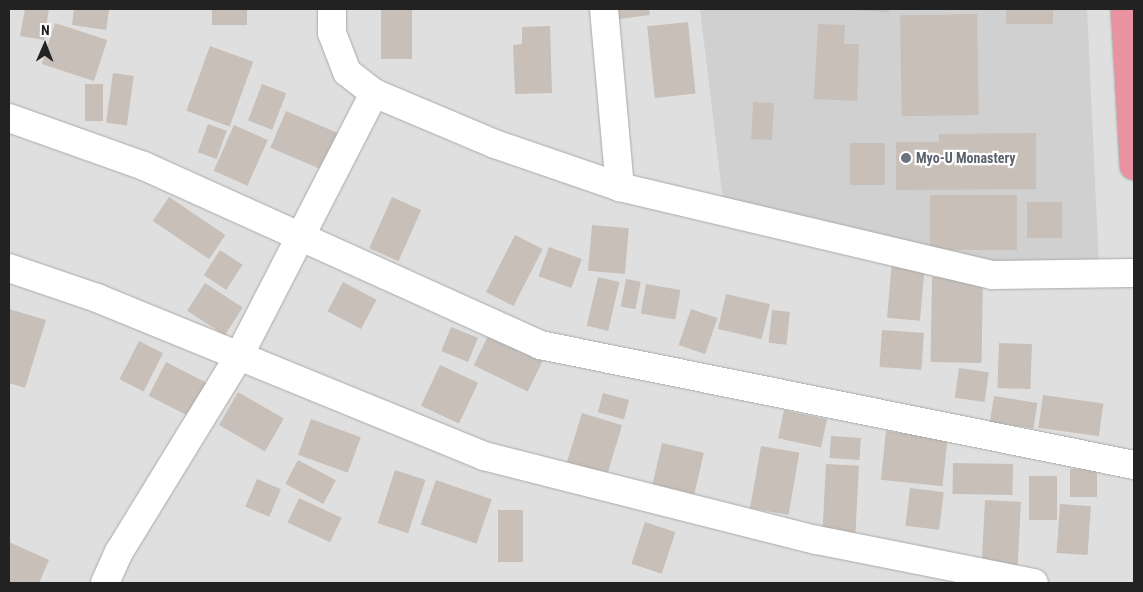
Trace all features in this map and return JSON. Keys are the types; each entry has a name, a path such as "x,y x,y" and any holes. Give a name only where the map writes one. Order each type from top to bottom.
{"highway":[{"path":"1125,9 1134,166"}],"street":[{"path":"332,9 332,33 347,72 374,93 495,144 620,187 992,275 1134,273"},
{"path":"604,9 620,187"},
{"path":"105,583 119,552 239,356 303,238 374,93"},
{"path":"9,118 144,166 540,345 1134,465"},
{"path":"9,268 97,298 484,456 817,540 1034,583"}],"shaded area":[{"path":"9,9 1134,9 1134,583 9,583"},
{"name":"Myo-U Monastery","path":"700,9 1087,9 1099,266 993,266 723,200"}],"building":[{"path":"25,9 49,9 44,40 20,36"},
{"path":"74,9 109,10 106,30 72,25"},
{"path":"212,9 247,9 247,25 212,25"},
{"path":"381,9 412,9 412,59 381,59"},
{"path":"618,9 649,9 650,15 619,19"},
{"path":"889,9 889,12 852,10"},
{"path":"1006,9 1053,9 1053,24 1006,24"},
{"path":"977,14 979,115 902,116 900,15"},
{"path":"688,22 696,94 655,98 647,26"},
{"path":"55,23 107,40 94,81 42,64"},
{"path":"818,24 845,25 844,44 859,44 857,101 814,99"},
{"path":"550,26 552,93 515,94 513,45 522,44 522,27"},
{"path":"210,46 253,62 230,127 186,111"},
{"path":"113,73 134,76 127,125 106,123"},
{"path":"85,84 103,84 103,121 85,121"},
{"path":"262,84 286,93 272,130 248,120"},
{"path":"753,102 774,103 772,140 751,139"},
{"path":"286,111 343,135 327,172 270,148"},
{"path":"208,124 227,131 217,159 198,152"},
{"path":"234,125 268,140 247,186 214,171"},
{"path":"1036,133 1036,189 896,190 896,142 939,142 939,134"},
{"path":"850,143 885,143 885,185 850,185"},
{"path":"930,195 1017,195 1017,250 930,250"},
{"path":"169,197 225,235 209,259 153,221"},
{"path":"392,197 421,210 398,261 369,248"},
{"path":"1027,202 1062,202 1062,238 1027,238"},
{"path":"592,225 629,228 625,274 588,271"},
{"path":"515,235 543,249 514,306 486,292"},
{"path":"549,247 582,259 571,288 538,276"},
{"path":"220,250 243,265 226,290 204,275"},
{"path":"892,261 925,264 920,321 887,318"},
{"path":"598,277 619,282 608,331 587,326"},
{"path":"932,277 983,278 982,363 931,362"},
{"path":"626,279 641,282 635,309 621,306"},
{"path":"343,282 377,300 361,329 328,311"},
{"path":"205,283 243,308 225,335 187,311"},
{"path":"646,284 680,290 675,320 641,314"},
{"path":"726,294 770,304 762,339 718,329"},
{"path":"9,309 46,320 25,388 9,383"},
{"path":"691,309 717,318 705,354 679,345"},
{"path":"772,310 790,312 786,345 769,343"},
{"path":"451,327 478,338 468,362 441,351"},
{"path":"882,330 924,333 921,370 879,367"},
{"path":"490,332 544,358 528,392 474,365"},
{"path":"139,341 163,353 144,392 119,379"},
{"path":"999,343 1032,344 1030,389 997,388"},
{"path":"166,362 207,383 190,417 149,396"},
{"path":"440,365 478,383 459,424 421,406"},
{"path":"959,368 989,372 985,402 955,398"},
{"path":"238,392 284,418 265,451 219,425"},
{"path":"603,393 629,400 624,419 598,412"},
{"path":"1043,395 1103,403 1099,436 1038,428"},
{"path":"994,396 1037,403 1033,429 990,422"},
{"path":"784,410 827,419 821,448 778,438"},
{"path":"582,413 622,425 607,476 567,464"},
{"path":"311,419 361,437 348,473 298,455"},
{"path":"886,431 948,437 943,486 881,480"},
{"path":"831,436 861,438 859,460 829,458"},
{"path":"662,443 704,453 694,496 652,486"},
{"path":"761,446 799,453 788,515 750,508"},
{"path":"298,460 336,480 323,504 285,484"},
{"path":"953,463 1013,464 1012,495 952,494"},
{"path":"826,464 859,466 855,536 822,534"},
{"path":"1070,469 1097,469 1097,497 1070,497"},
{"path":"395,470 425,480 408,533 378,523"},
{"path":"1029,476 1057,476 1057,520 1029,520"},
{"path":"257,479 281,489 269,517 245,507"},
{"path":"436,480 492,499 476,544 421,524"},
{"path":"910,488 944,492 939,530 905,526"},
{"path":"299,498 342,518 330,542 288,522"},
{"path":"985,500 1021,502 1017,569 981,567"},
{"path":"1060,504 1091,506 1088,555 1057,553"},
{"path":"498,510 523,510 523,562 498,562"},
{"path":"645,522 675,532 662,574 631,564"},
{"path":"9,542 49,560 39,583 9,583"}],"place":[{"name":"Myo-U Monastery","path":"906,158"}]}
